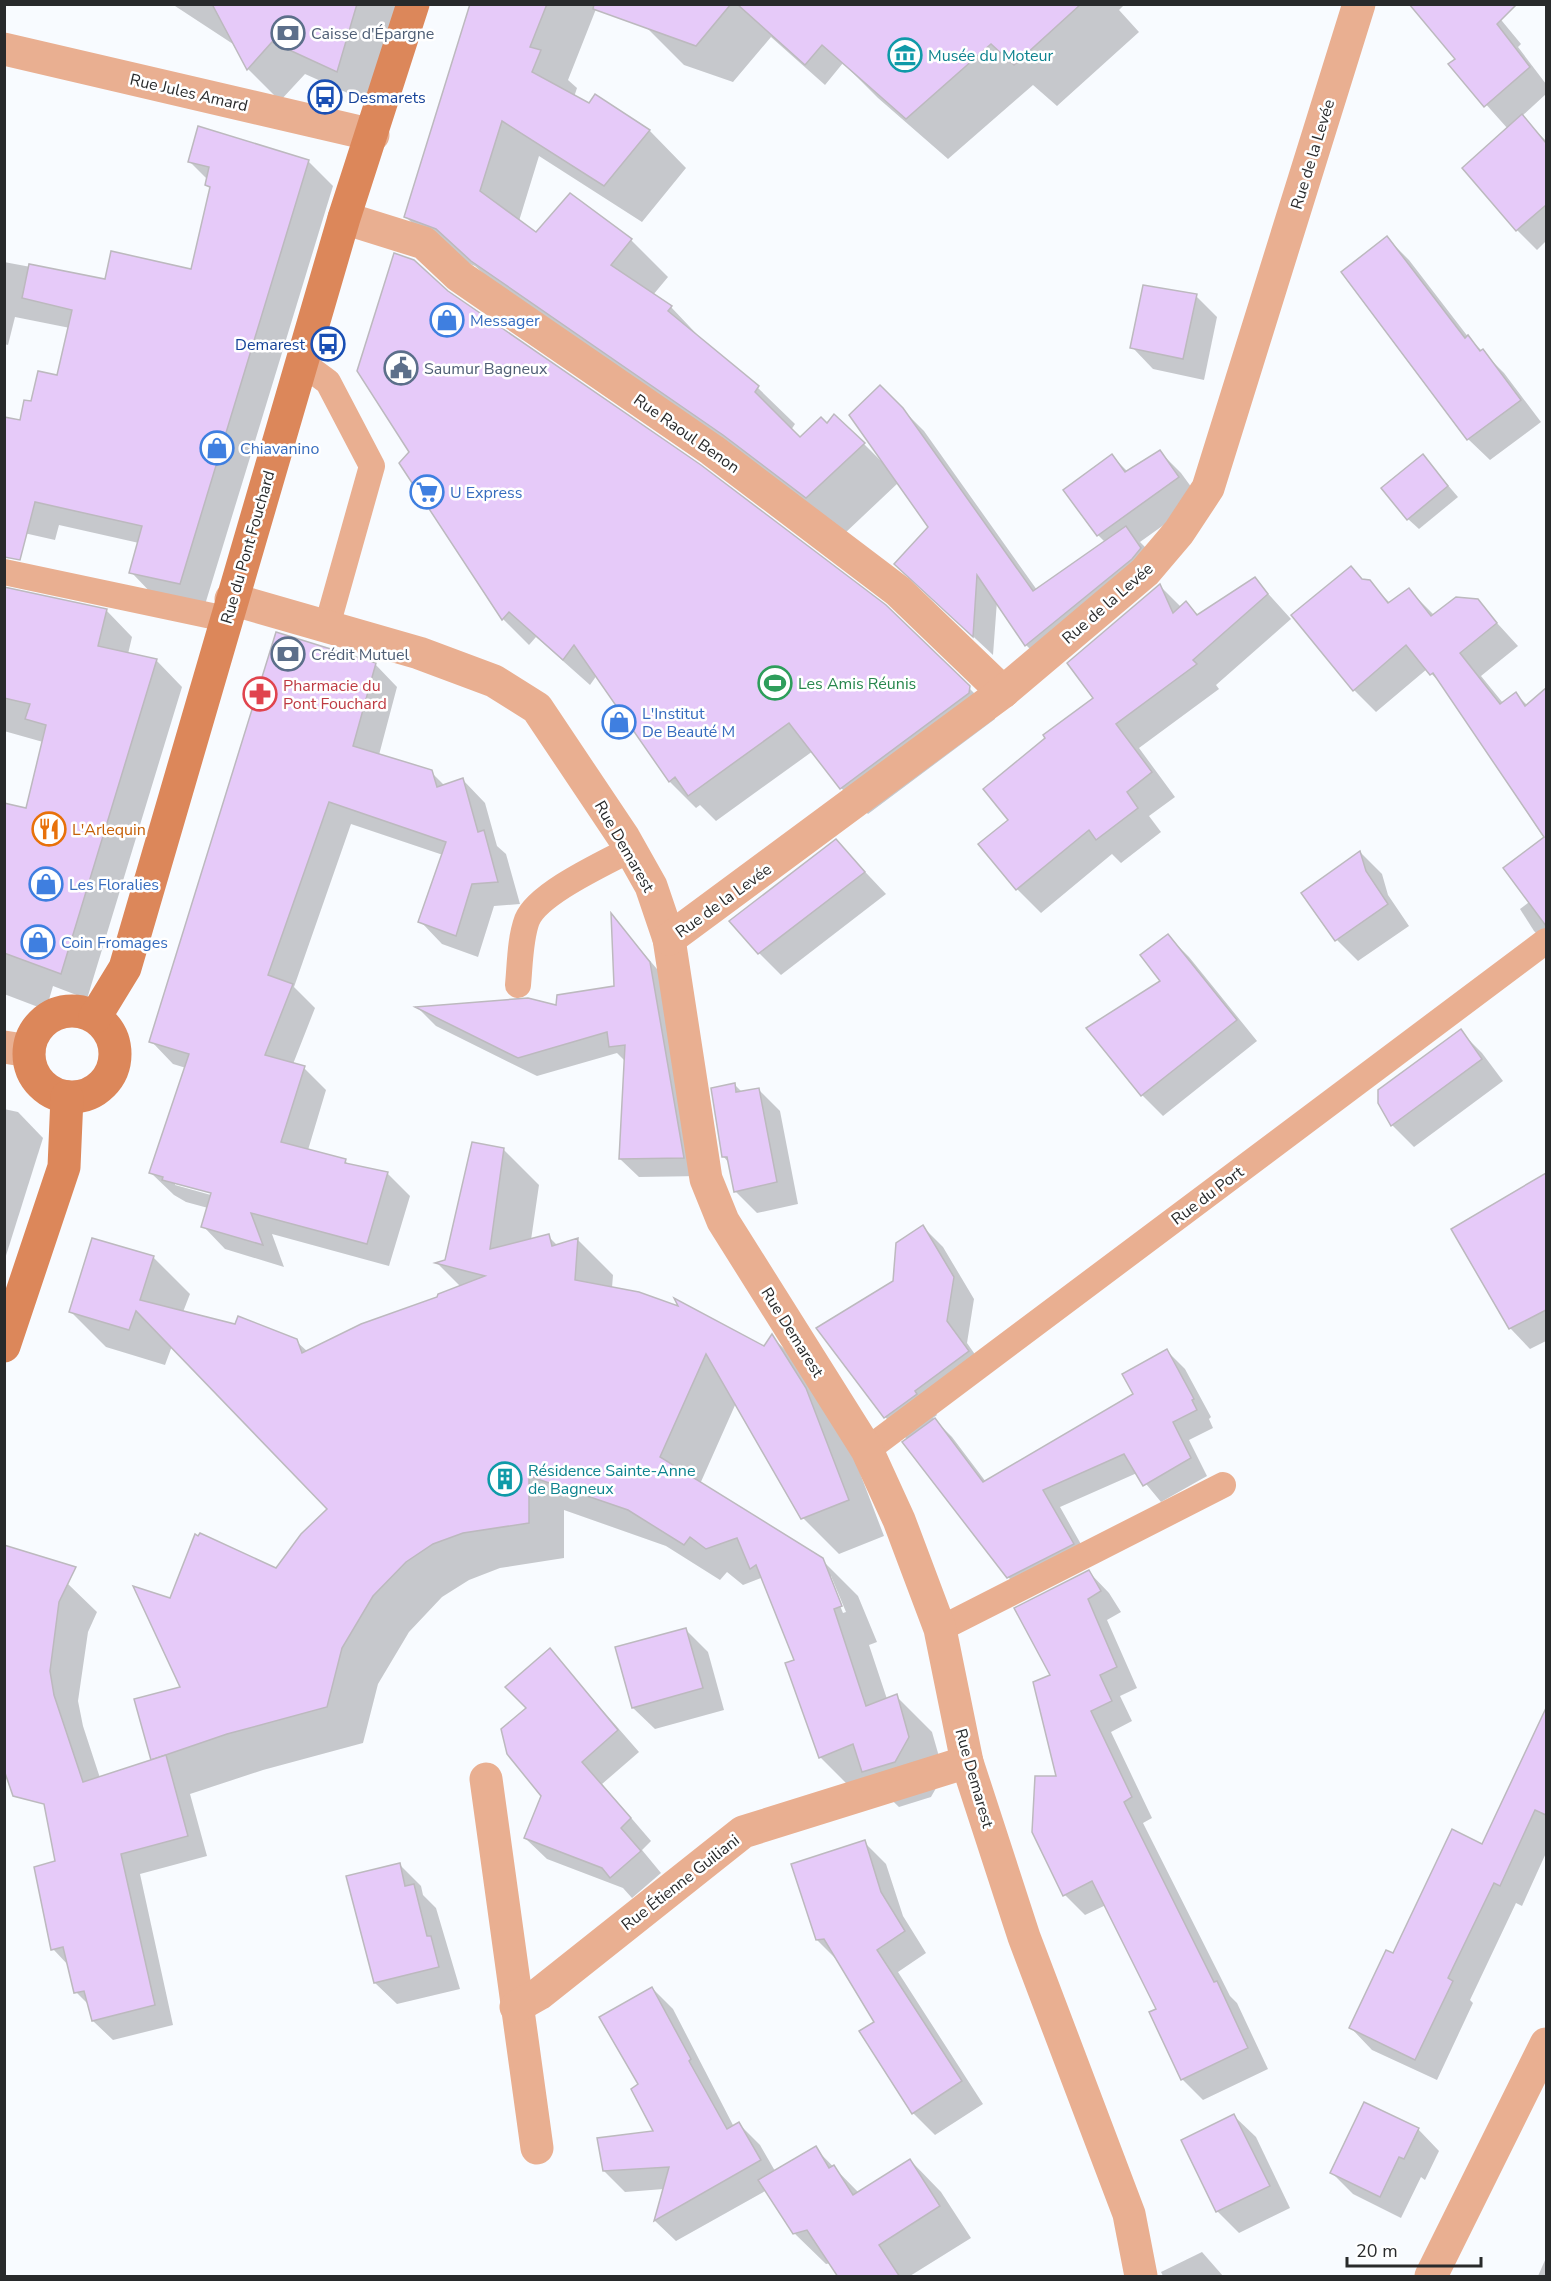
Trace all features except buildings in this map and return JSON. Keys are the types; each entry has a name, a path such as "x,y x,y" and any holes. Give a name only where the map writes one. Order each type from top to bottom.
{"main road":[{"name":"Rue du Pont Fouchard","path":"95,1017 125,968 344,218 373,135 413,4"},
{"path":"66,1011 81,1011 95,1017 106,1026 113,1039 116,1053 114,1068 96,1090 82,1096 67,1097 49,1090 35,1077 17,1049 40,1024 52,1015 66,1011"},
{"path":"4,1346 64,1167 67,1097"}],"street":[{"name":"Rue de la Levée","path":"669,939 1003,692 1145,572 1179,532 1208,488 1359,4"},
{"name":"Rue Jules Amard","path":"4,49 373,135"},
{"name":"Rue Raoul Benon","path":"344,218 424,243 459,276 712,450 898,591 1003,692"},
{"name":"Rue Demarest","path":"229,609 327,626 419,653 494,681 537,708 631,849 651,886 669,939 706,1179 723,1221 867,1450 899,1520 940,1629 967,1762 1024,1937 1129,2214 1140,2277"},
{"name":"Rue Étienne Guiliani","path":"516,2007 539,1994 743,1832 967,1762"},
{"path":"486,1779 537,2148"},
{"path":"1431,2277 1546,2044"}],"lane":[{"path":"301,362 328,382 372,466 327,626"},
{"path":"4,572 229,609"},
{"path":"518,985 528,919 541,902 631,849"},
{"name":"Rue du Port","path":"867,1450 1546,941"},
{"path":"940,1629 1223,1485"}],"place":[{"name":"Caisse d'Épargne","path":"288,33"},
{"name":"Musée du Moteur","path":"905,55"},
{"name":"Desmarets","path":"325,97"},
{"name":"Messager","path":"447,320"},
{"name":"Demarest","path":"328,344"},
{"name":"Saumur Bagneux","path":"401,368"},
{"name":"Chiavanino","path":"217,448"},
{"name":"U Express","path":"427,492"},
{"name":"Crédit Mutuel","path":"288,654"},
{"name":"Les Amis Réunis","path":"775,683"},
{"name":"Pharmacie du Pont Fouchard","path":"260,694"},
{"name":"L'Institut De Beauté M","path":"619,722"},
{"name":"L'Arlequin","path":"49,829"},
{"name":"Les Floralies","path":"46,884"},
{"name":"Coin Fromages","path":"38,942"},
{"name":"Résidence Sainte-Anne de Bagneux","path":"505,1479"}]}
